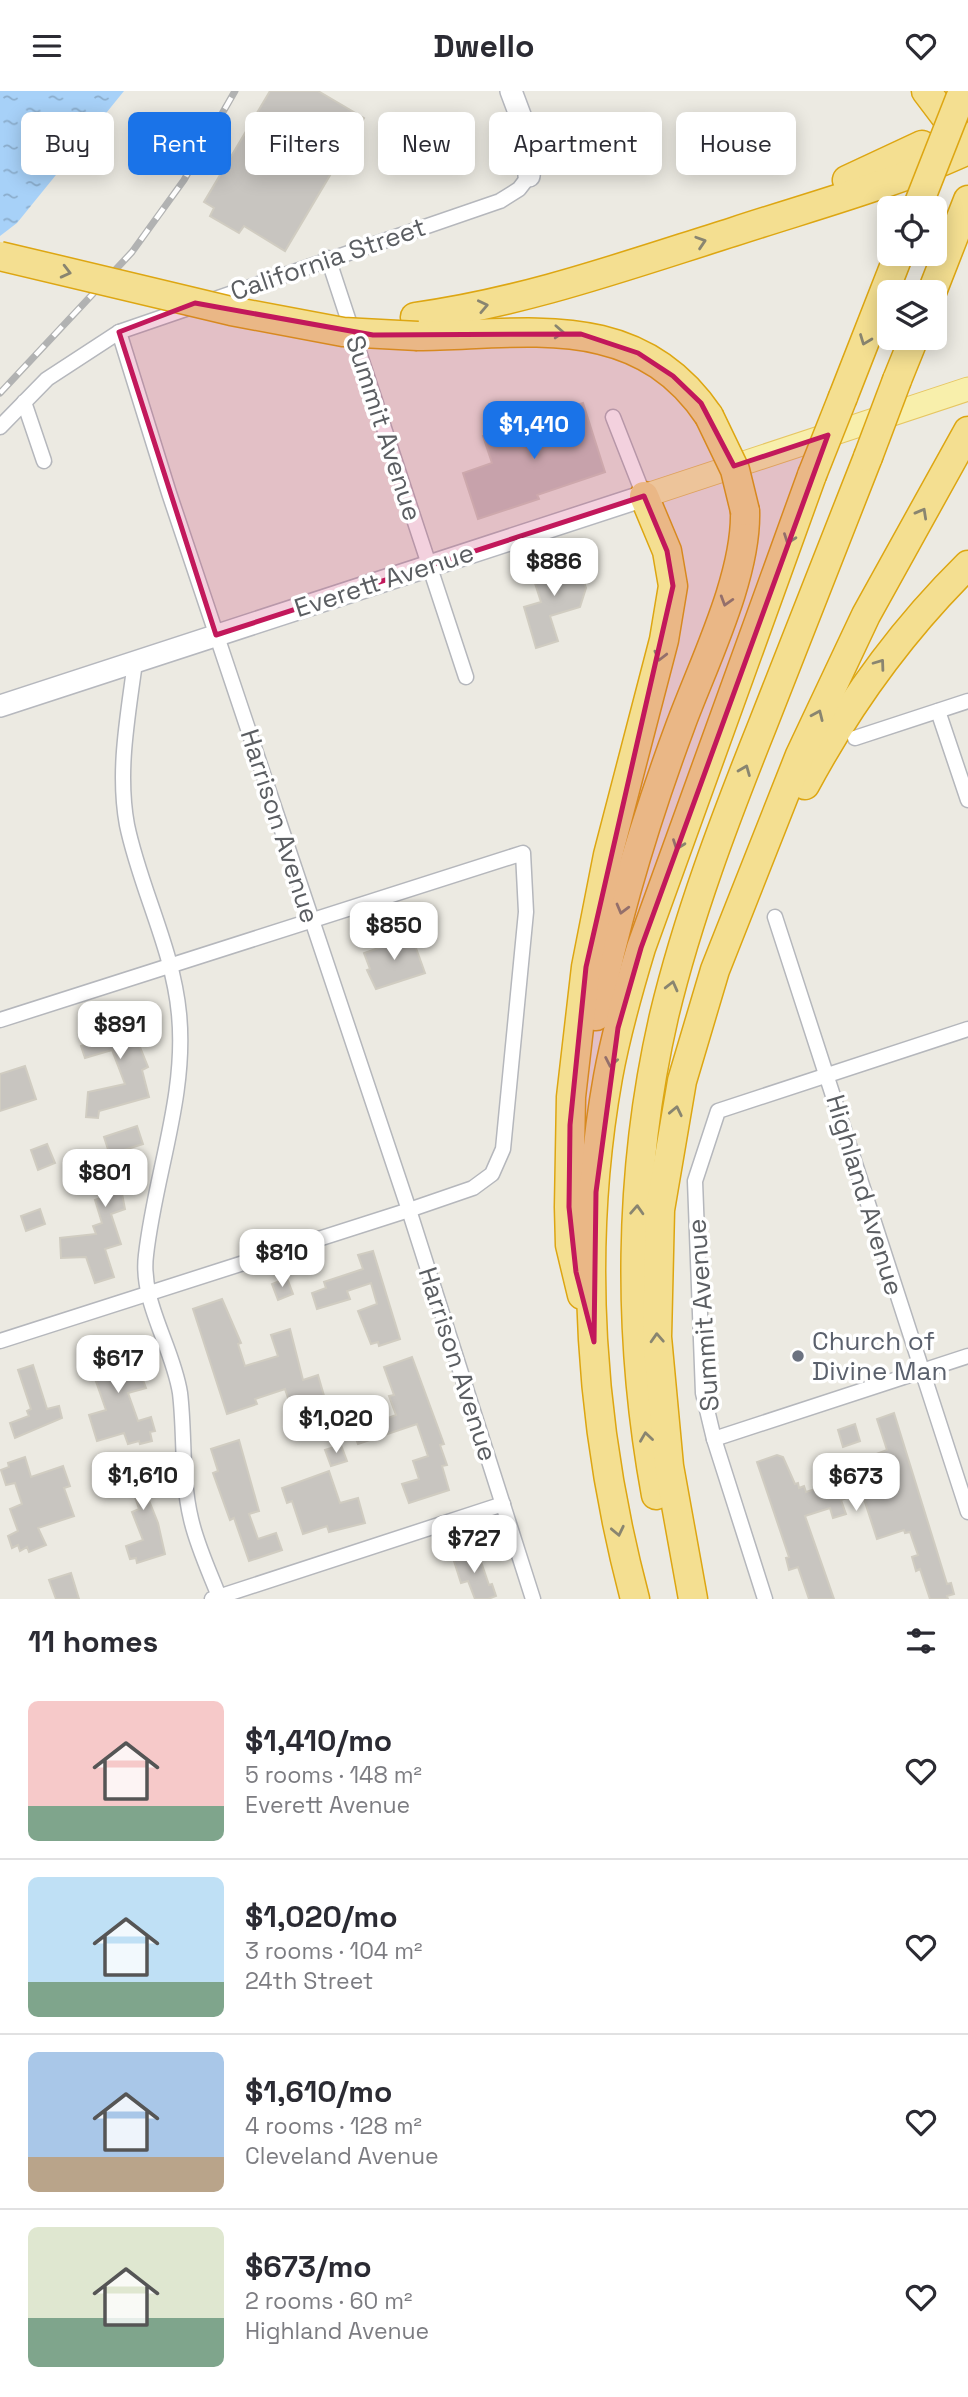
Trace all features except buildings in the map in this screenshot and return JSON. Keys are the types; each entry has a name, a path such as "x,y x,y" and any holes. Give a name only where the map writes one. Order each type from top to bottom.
{"highway":[{"path":"416,326 525,296 740,229 924,157 968,149 926,91"},
{"path":"922,196 963,91"},
{"path":"924,157 968,123"},
{"path":"937,280 968,200"},
{"path":"0,256 149,294 292,320 550,331 598,337 638,353 673,376 689,390 709,416 735,470 745,510 744,540 718,627 668,761 626,895 601,993 572,1153"},
{"path":"635,1599 604,1457 597,1404 592,1273 596,1192 608,1079 618,1028 641,948 812,475 894,266"},
{"path":"682,1599 661,1524 645,1435 636,1312 639,1178 652,1076 676,971 705,877 909,350"},
{"path":"693,1599 669,1466 657,1336 657,1255 664,1178 682,1081 705,1000 736,914 830,689 866,615 968,431"},
{"path":"594,1342 570,1245 571,1097 586,967 608,855 664,641 673,586 667,551 644,496"},
{"path":"736,914 821,755 863,688 913,623 968,565"}],"main road":[{"path":"511,91 532,147 528,176"},
{"name":"Everett Avenue","path":"0,706 968,389"}],"street":[{"name":"California Street","path":"0,427 47,379 119,332 500,201 519,189 528,176"},
{"name":"Summit Avenue","path":"328,258 466,677"},
{"name":"Harrison Avenue","path":"119,332 216,635 409,1210 533,1599"},
{"path":"24,402 44,461"},
{"path":"613,417 644,496"},
{"path":"135,662 121,784 128,827 168,965 179,1014 174,1113 145,1257 148,1293 166,1341 180,1392 182,1451 191,1520 217,1598 503,1504"},
{"path":"855,738 968,701"},
{"path":"938,711 968,800"},
{"path":"0,1020 523,853 526,912 503,1149 492,1174 472,1188 409,1210 0,1341"},
{"name":"Highland Avenue","path":"775,917 828,1075 920,1371 968,1512"},
{"path":"828,1075 968,1029"},
{"name":"Summit Avenue","path":"765,1599 713,1439 703,1393 695,1181 718,1111 828,1075"},
{"path":"713,1439 968,1356"}],"highlighted area":[{"path":"195,303 373,335 581,334 638,353 673,376 701,403 734,466 828,435 641,948 618,1028 596,1192 594,1342 576,1272 569,1207 570,1125 586,967 673,586 667,551 644,496 216,635 119,332"}],"water":[{"path":"0,91 124,91 107,112 21,112 21,175 56,175 17,223 0,236"}],"railway":[{"path":"0,393 132,252 184,180 235,91"}],"place":[{"name":"Church of Divine Man","path":"798,1356"}]}
